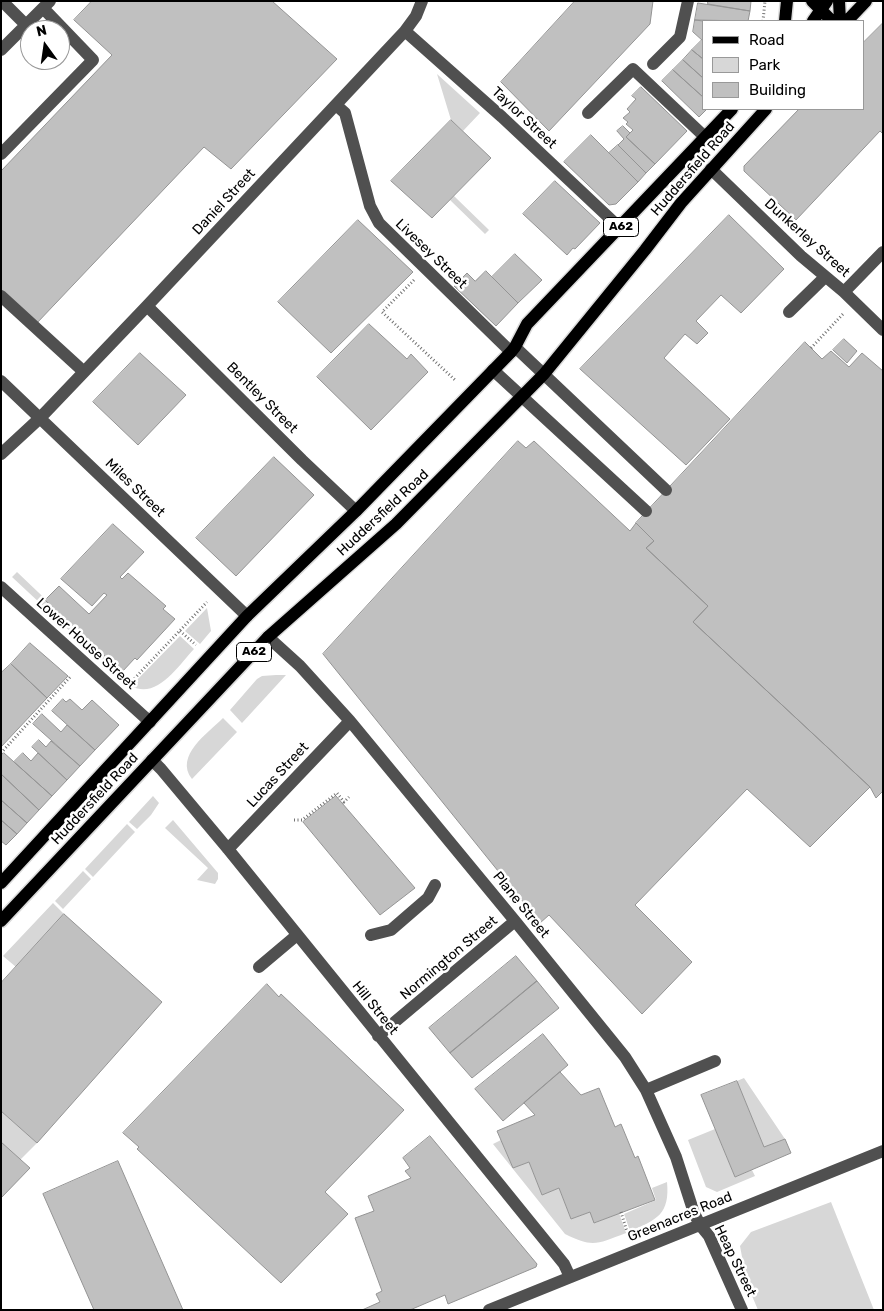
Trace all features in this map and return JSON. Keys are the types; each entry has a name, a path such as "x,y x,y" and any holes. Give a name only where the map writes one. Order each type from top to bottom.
{"main road":[{"path":"785,20 787,1"},
{"path":"812,1 824,6 831,20"},
{"path":"839,1 840,20"},
{"path":"848,20 866,1"},
{"path":"814,20 824,6"},
{"name":"Huddersfield Road","path":"1,883 247,616 356,511 513,350 527,324 731,110"},
{"name":"Huddersfield Road","path":"1,921 268,637 396,524 544,374 681,203 765,110"}],"street":[{"path":"2,1 21,20"},
{"name":"Daniel Street","path":"1,454 40,418 147,306 405,31 416,16 422,1"},
{"path":"653,64 680,37 688,1"},
{"path":"1,154 93,60 47,5 31,20"},
{"path":"1,50 20,31"},
{"name":"Taylor Street","path":"405,31 502,117 620,228"},
{"path":"588,113 633,69 705,137"},
{"name":"Livesey Street","path":"336,105 344,113 370,206 379,223 480,323 544,374 666,490"},
{"name":"Dunkerley Street","path":"711,169 801,256 844,292 883,330"},
{"path":"844,292 883,252"},
{"path":"789,312 825,277"},
{"path":"1,296 83,371"},
{"name":"Bentley Street","path":"147,306 356,511"},
{"path":"493,370 646,511"},
{"name":"Miles Street","path":"1,382 247,616"},
{"name":"Lower House Street","path":"1,587 150,722"},
{"name":"Plane Street","path":"268,637 300,666 350,721 625,1057 646,1090 676,1157 690,1203 700,1225"},
{"name":"Lucas Street","path":"228,849 350,721"},
{"name":"Hill Street","path":"152,760 228,849 564,1264 570,1277"},
{"path":"370,935 390,930 428,898 435,885"},
{"name":"Normington Street","path":"378,1036 515,921"},
{"path":"259,967 297,935"},
{"path":"646,1090 715,1061"},
{"name":"Greenacres Road","path":"489,1310 883,1151"},
{"name":"Heap Street","path":"700,1225 709,1236 742,1310"}],"path":[{"path":"764,20 765,1"},
{"path":"419,275 382,312 455,380"},
{"path":"810,348 842,315"},
{"path":"127,687 209,600"},
{"path":"180,631 200,649"},
{"path":"1,753 73,674"},
{"path":"294,820 302,820 336,793 344,802 350,797"},
{"path":"621,1212 628,1236"}],"green space":[{"path":"437,74 480,113 463,131 451,120"},
{"path":"454,196 489,230 485,234 450,200"},
{"path":"17,572 122,672 118,676 12,577"},
{"path":"207,608 211,631 200,644 185,631"},
{"path":"180,636 194,649 174,672 150,689 131,686"},
{"path":"286,675 242,723 230,710 257,679 262,676"},
{"path":"223,718 237,732 192,779 187,762 190,754 195,745"},
{"path":"153,796 159,803 151,815 137,829 129,822"},
{"path":"173,820 218,873 218,879 215,884 197,880 208,868 165,828"},
{"path":"127,824 135,832 93,877 85,869"},
{"path":"83,871 91,879 63,909 55,901"},
{"path":"53,903 64,914 16,967 3,956"},
{"path":"744,1078 785,1139 764,1147 737,1081"},
{"path":"1,1111 37,1143 20,1160 1,1142"},
{"path":"715,1129 735,1177 752,1170 755,1176 717,1192 706,1187 688,1140"},
{"path":"501,1140 513,1168 529,1162 542,1195 559,1188 571,1219 590,1212 595,1223 619,1213 626,1233 595,1243 582,1241 565,1234 493,1144"},
{"path":"667,1182 664,1209 648,1223 630,1231 624,1214 656,1200 652,1188"},
{"path":"831,1202 874,1310 758,1310 747,1284 740,1246 751,1232"}],"building":[{"path":"92,1 272,1 337,59 231,169 204,147 36,324 1,289 1,171 112,55 74,20"},
{"path":"575,1 653,1 650,24 549,131 501,82"},
{"path":"708,1 751,1 750,11 708,4"},
{"path":"698,3 750,11 748,20 695,20"},
{"path":"695,20 702,21 702,40 693,32"},
{"path":"883,23 883,134 880,131 796,220 744,171 744,166 798,110 864,110 864,42"},
{"path":"702,40 702,58 692,50"},
{"path":"692,50 702,58 702,77 683,60"},
{"path":"683,60 702,77 702,96 673,70"},
{"path":"673,70 702,96 702,110 706,110 699,117 662,81"},
{"path":"641,87 687,131 655,164 626,137 633,130 626,124 628,122 623,118 630,112 627,109 636,99 632,96"},
{"path":"451,120 491,158 432,218 391,181"},
{"path":"623,126 630,133 626,137 655,164 646,173 618,145 624,139 617,131"},
{"path":"591,135 638,182 616,204 609,205 564,162"},
{"path":"618,145 646,173 638,182 609,153"},
{"path":"555,181 600,223 567,255 523,214"},
{"path":"729,215 784,269 741,313 721,295 696,321 708,333 697,344 685,334 664,358 730,419 686,465 580,369"},
{"path":"358,220 413,272 331,353 278,302"},
{"path":"515,254 542,280 518,303 492,277"},
{"path":"486,271 518,303 496,326 454,286 467,273 475,281"},
{"path":"369,324 407,359 411,354 428,372 371,430 317,377"},
{"path":"844,339 857,351 847,363 833,350"},
{"path":"805,342 822,359 831,351 849,367 862,353 883,371 883,791 876,798 870,787 693,622 708,606 646,548 654,541 636,523"},
{"path":"140,353 186,395 138,445 93,402"},
{"path":"518,441 526,448 534,441 630,531 636,523 654,541 646,548 708,606 693,622 870,787 810,847 747,789 635,905 692,962 642,1014 549,915 540,923 323,654"},
{"path":"274,457 314,495 236,576 196,538"},
{"path":"113,524 144,552 120,577 122,579 128,573 166,606 163,609 175,619 137,660 135,658 122,672 45,600 59,586 89,614 107,595 104,593 92,606 61,579"},
{"path":"30,643 68,676 47,698 11,664"},
{"path":"11,664 47,698 1,747 1,673"},
{"path":"63,699 66,702 70,699 82,710 92,700 119,725 95,750 52,711"},
{"path":"42,714 61,732 67,725 95,750 80,766 33,724"},
{"path":"39,740 46,747 51,741 80,766 67,780 32,747"},
{"path":"4,753 52,796 39,810 1,774 1,756"},
{"path":"23,753 31,761 38,753 67,780 52,796 14,762"},
{"path":"1,774 39,810 27,823 1,800"},
{"path":"336,796 415,888 380,915 303,822"},
{"path":"1,800 27,823 17,834 1,820"},
{"path":"1,820 17,834 6,845 1,841"},
{"path":"64,914 162,1002 37,1143 1,1111 1,983"},
{"path":"516,956 537,981 450,1053 429,1028"},
{"path":"537,981 559,1008 472,1078 450,1053"},
{"path":"267,984 279,997 281,994 404,1110 325,1192 348,1214 281,1283 137,1149 139,1147 123,1133"},
{"path":"543,1034 568,1065 503,1121 475,1089"},
{"path":"560,1072 581,1095 599,1088 615,1127 621,1124 635,1158 638,1156 655,1200 594,1223 590,1212 571,1219 559,1188 542,1195 529,1162 513,1168 497,1131 535,1115 524,1103"},
{"path":"737,1081 764,1147 785,1139 791,1153 735,1177 701,1095"},
{"path":"430,1136 537,1264 536,1267 448,1304 445,1295 410,1310 362,1310 380,1302 376,1294 382,1291 355,1218 374,1211 368,1196 411,1178 405,1171 410,1168 403,1158"},
{"path":"1,1142 30,1168 1,1198"},
{"path":"118,1161 183,1310 94,1310 43,1194"}]}
